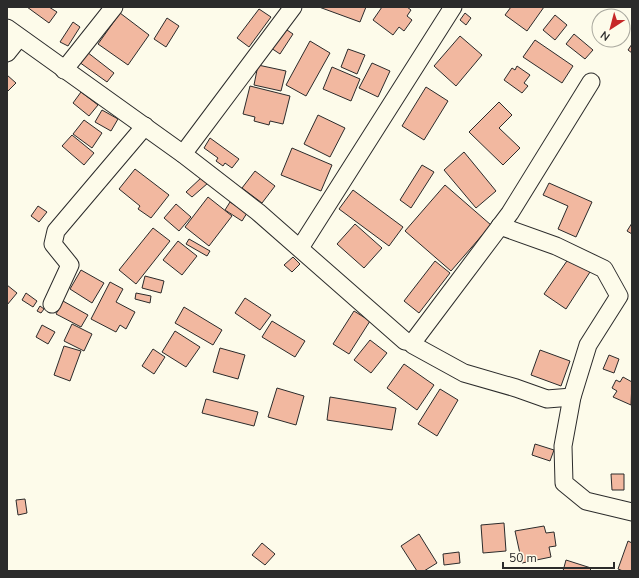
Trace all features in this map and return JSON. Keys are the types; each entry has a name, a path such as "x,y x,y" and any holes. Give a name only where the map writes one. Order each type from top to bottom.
{"street":[{"path":"64,70 114,7"},
{"path":"183,154 293,7"},
{"path":"300,248 453,7"},
{"path":"7,53 13,33 183,154 258,212 406,341 414,342"},
{"path":"414,342 500,226 591,82"},
{"path":"52,304 70,265 53,244 56,231 145,126"},
{"path":"500,226 556,246 604,269 619,296 588,344 572,397 563,446 564,483 586,501 632,512"},
{"path":"414,342 413,345 464,373 516,388 547,399 572,397"}],"building":[{"path":"27,7 49,7 57,12 49,23"},
{"path":"319,7 366,7 360,22"},
{"path":"382,7 407,7 411,10 407,16 412,20 404,31 399,27 393,35 373,20"},
{"path":"511,7 544,7 527,31 505,15"},
{"path":"259,9 271,17 249,47 237,38"},
{"path":"120,13 149,35 128,65 98,44"},
{"path":"465,13 471,18 466,25 460,20"},
{"path":"555,15 567,25 555,40 543,30"},
{"path":"167,18 179,26 166,47 154,39"},
{"path":"73,22 80,27 68,46 60,42"},
{"path":"284,28 293,34 280,54 271,48"},
{"path":"574,34 593,50 585,59 566,44"},
{"path":"460,36 482,55 456,86 434,66"},
{"path":"535,40 573,66 562,83 523,57"},
{"path":"310,41 330,53 306,96 286,85"},
{"path":"632,44 632,53 628,50 631,48"},
{"path":"348,49 365,55 357,74 341,67"},
{"path":"87,52 114,73 107,82 79,62"},
{"path":"372,63 390,71 378,97 359,88"},
{"path":"258,65 286,71 281,91 254,85"},
{"path":"517,66 530,75 524,83 528,86 522,93 504,80 512,68 515,70"},
{"path":"332,67 360,79 351,101 323,89"},
{"path":"7,75 16,83 8,91 7,90"},
{"path":"250,86 290,96 283,124 270,121 269,125 254,121 255,117 243,114"},
{"path":"426,87 448,101 424,140 402,126"},
{"path":"81,92 98,105 89,116 73,103"},
{"path":"499,102 512,115 499,128 520,148 503,165 469,132"},
{"path":"102,110 118,119 111,131 95,122"},
{"path":"318,115 345,128 330,157 304,144"},
{"path":"84,120 102,133 92,148 73,134"},
{"path":"72,135 94,153 84,165 62,146"},
{"path":"210,138 239,159 232,168 225,163 223,166 216,161 218,158 204,148"},
{"path":"292,148 332,165 321,191 281,175"},
{"path":"464,152 496,191 476,208 444,170"},
{"path":"422,165 434,172 411,208 400,200"},
{"path":"135,169 169,195 151,218 138,209 140,206 119,189"},
{"path":"255,171 275,186 262,203 242,188"},
{"path":"202,177 208,183 192,197 186,192"},
{"path":"549,183 592,202 576,237 558,229 568,206 543,195"},
{"path":"445,185 491,225 451,271 405,231"},
{"path":"353,190 403,227 389,246 339,209"},
{"path":"208,197 232,216 209,246 185,227"},
{"path":"230,202 247,213 242,221 225,210"},
{"path":"176,204 191,217 179,231 164,218"},
{"path":"38,206 47,212 39,222 31,216"},
{"path":"632,223 632,234 627,231"},
{"path":"355,224 382,248 364,268 337,244"},
{"path":"153,228 170,241 136,284 119,270"},
{"path":"189,239 210,251 207,256 186,244"},
{"path":"178,241 197,256 182,275 163,260"},
{"path":"293,257 300,264 292,272 284,265"},
{"path":"569,258 590,272 566,309 544,294"},
{"path":"435,261 450,273 419,313 404,301"},
{"path":"81,270 104,283 92,303 70,289"},
{"path":"145,276 164,281 161,293 142,288"},
{"path":"110,282 123,289 116,302 135,312 126,329 120,325 116,332 91,319"},
{"path":"7,285 17,293 7,305"},
{"path":"26,293 37,301 33,307 22,300"},
{"path":"136,293 151,296 150,303 135,299"},
{"path":"245,298 271,315 260,330 235,313"},
{"path":"63,301 88,315 81,327 56,314"},
{"path":"40,306 44,309 41,313 37,311"},
{"path":"184,307 222,330 213,345 175,323"},
{"path":"354,311 370,321 349,354 333,344"},
{"path":"272,321 305,341 295,357 262,337"},
{"path":"72,324 92,334 84,351 64,341"},
{"path":"42,325 55,332 48,344 36,337"},
{"path":"175,331 200,347 186,367 162,352"},
{"path":"370,340 387,353 371,373 354,360"},
{"path":"64,346 81,351 70,381 54,375"},
{"path":"220,348 245,355 238,379 213,372"},
{"path":"153,349 165,357 154,374 142,366"},
{"path":"540,350 570,361 561,386 531,375"},
{"path":"609,355 619,359 614,373 603,369"},
{"path":"404,364 434,385 417,410 387,388"},
{"path":"623,377 632,382 631,405 613,397 617,391 612,388 616,380 620,382"},
{"path":"277,388 304,396 296,425 268,417"},
{"path":"440,389 458,400 437,436 418,424"},
{"path":"330,397 396,408 392,430 327,420"},
{"path":"206,399 258,412 254,426 202,413"},
{"path":"535,444 554,450 550,461 532,455"},
{"path":"611,474 624,474 624,490 612,490"},
{"path":"25,499 27,513 18,515 16,500"},
{"path":"504,523 506,551 483,553 481,525"},
{"path":"544,526 546,533 554,532 556,546 549,547 551,557 522,563 515,531"},
{"path":"419,534 437,563 424,571 417,571 401,546"},
{"path":"628,541 632,543 632,571 623,571 618,569"},
{"path":"262,543 275,554 265,565 252,555"},
{"path":"459,552 460,563 444,565 443,554"},
{"path":"566,560 591,568 590,571 563,571"}]}
